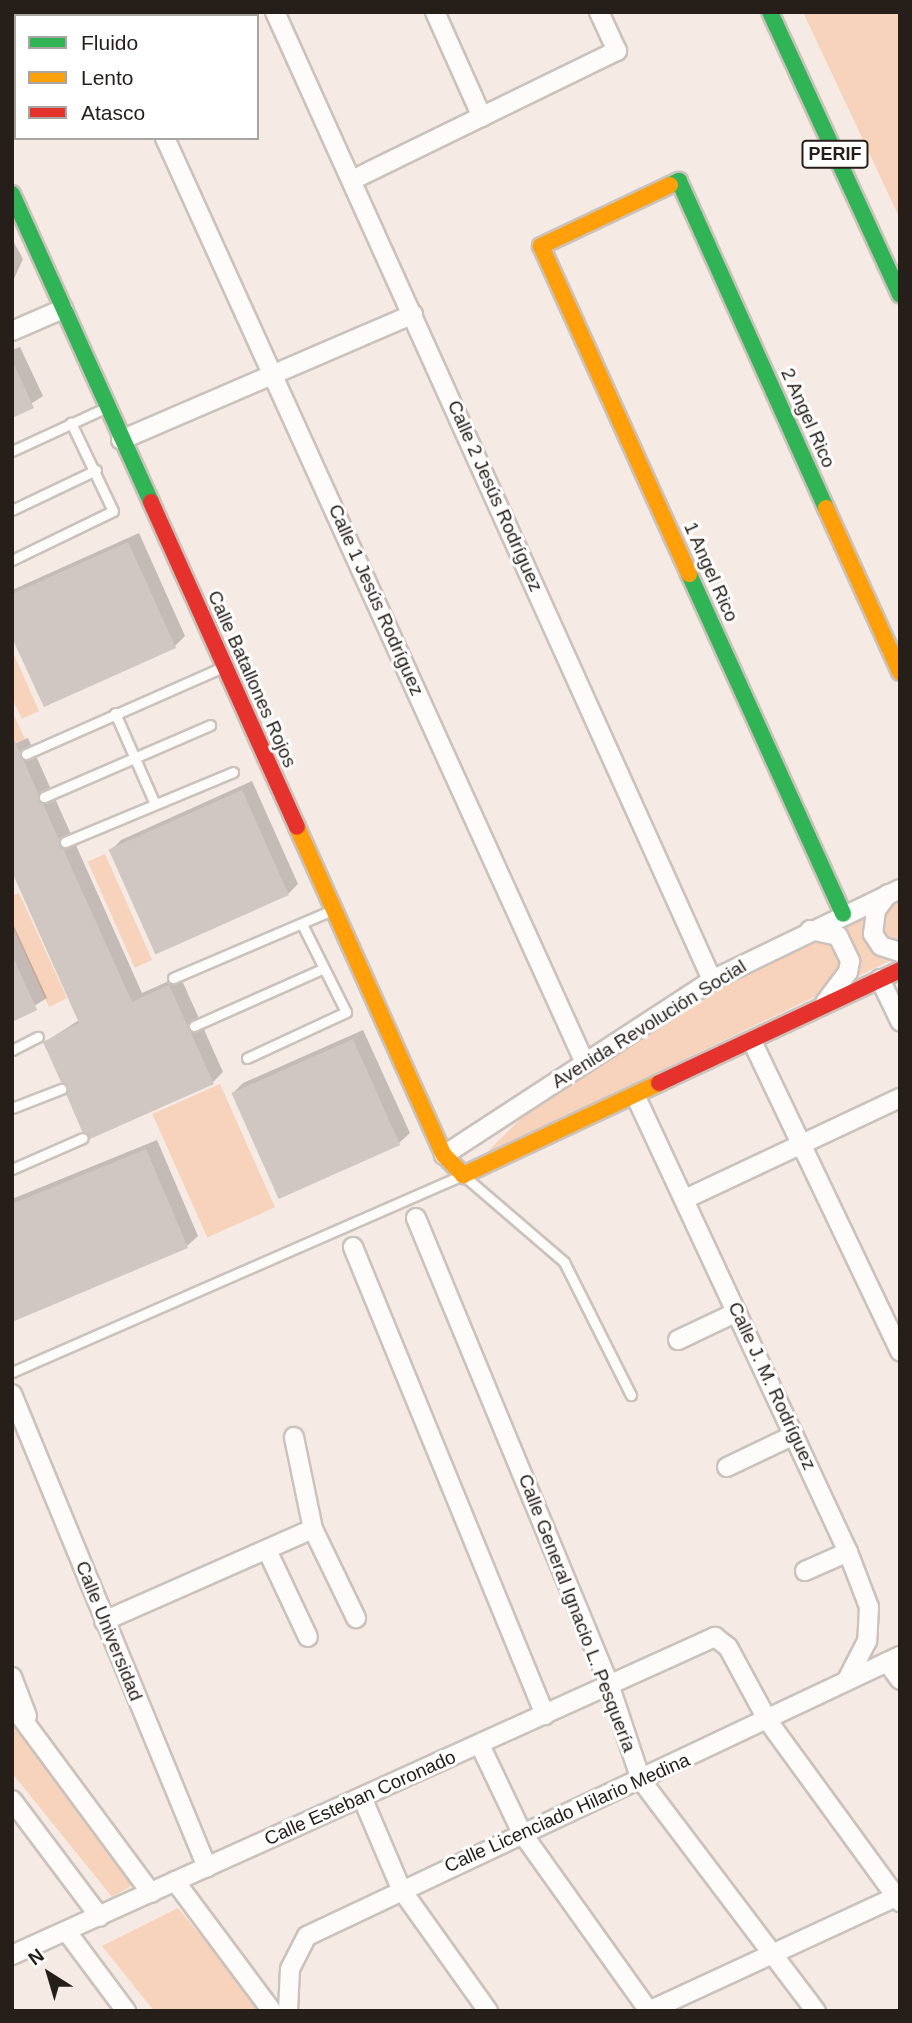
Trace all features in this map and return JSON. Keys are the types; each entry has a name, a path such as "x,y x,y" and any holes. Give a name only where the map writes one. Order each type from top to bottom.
{"street":[{"name":"Calle 2 Jesús Rodríguez","path":"275,12 712,980"},
{"path":"435,12 482,117"},
{"path":"352,180 617,51 599,12"},
{"name":"PERIF","path":"770,12 900,295"},
{"name":"Calle 1 Jesús Rodríguez","path":"166,140 585,1063"},
{"name":"2 Angel Rico","path":"541,246 678,181 900,672"},
{"name":"Calle Batallones Rojos","path":"12,194 225,666 332,911 444,1155 463,1175"},
{"name":"1 Angel Rico","path":"541,246 843,914"},
{"path":"12,331 63,309"},
{"path":"121,440 413,314"},
{"path":"894,892 876,910 873,934 881,946 900,952"},
{"name":"Avenida Revolución Social","path":"444,1155 712,980 843,914 894,892"},
{"path":"810,930 838,936 850,961 848,972 818,1010"},
{"path":"463,1175 636,1097 900,970"},
{"path":"880,979 900,1021"},
{"path":"752,1041 803,1142 900,1351"},
{"name":"Calle J. M. Rodríguez","path":"636,1097 848,1552 869,1607 867,1641 847,1680"},
{"path":"685,1199 900,1098"},
{"name":"Calle General Ignacio L. Pesquería","path":"416,1218 609,1684 641,1780 816,2011"},
{"path":"353,1247 545,1715"},
{"path":"678,1340 737,1312"},
{"name":"Calle Universidad","path":"12,1394 16,1415 207,1867"},
{"path":"727,1468 794,1435"},
{"path":"294,1437 313,1529 356,1618"},
{"path":"104,1621 313,1529"},
{"path":"267,1550 308,1637"},
{"path":"805,1571 848,1552"},
{"name":"Calle Esteban Coronado","path":"12,1955 480,1745 706,1638 715,1637 727,1647 768,1721"},
{"path":"893,1659 900,1680"},
{"name":"Calle Licenciado Hilario Medina","path":"288,2011 290,1969 307,1936 401,1889 768,1721 893,1659"},
{"path":"12,1677 34,1736"},
{"path":"12,1705 151,1893"},
{"path":"480,1745 522,1833 649,2011 773,1952 898,1898 768,1721"},
{"path":"362,1797 401,1889 488,2011"},
{"path":"12,1800 100,1917"},
{"path":"175,1881 272,2011"},
{"path":"67,1932 126,2011"}],"lane":[{"path":"12,451 106,407"},
{"path":"12,560 113,511 96,470 71,423"},
{"path":"12,510 96,470"},
{"path":"26,754 225,666"},
{"path":"115,713 155,804"},
{"path":"44,797 210,725"},
{"path":"65,842 233,772"},
{"path":"173,978 332,911"},
{"path":"247,1058 346,1012 302,924"},
{"path":"194,1026 324,968"},
{"path":"12,1050 38,1037"},
{"path":"12,1108 61,1088"},
{"path":"12,1169 83,1138"},
{"path":"12,1372 463,1175 564,1262 631,1395"}],"shaded area":[{"path":"803,12 900,12 900,219 872,159"},
{"path":"12,650 39,711 22,719 12,698"},
{"path":"12,711 25,739 12,745"},
{"path":"105,854 152,960 135,968 88,862"},
{"path":"900,880 900,956 484,1155 585,1056 708,969"},
{"path":"19,893 67,998 49,1007 12,925 12,896"},
{"path":"220,1084 275,1207 207,1237 152,1114"},
{"path":"12,1717 138,1882 112,1897 12,1773"},
{"path":"178,1908 263,2011 154,2011 102,1946"}],"building":[{"path":"12,360 34,408 12,418"},
{"path":"128,542 176,648 44,707 12,638 12,594"},
{"path":"12,735 132,1002 169,985 214,1084 90,1139 82,1131 66,1094 67,1086 61,1082 43,1042 79,1023 12,872"},
{"path":"242,790 289,895 155,954 109,849"},
{"path":"12,955 37,1010 12,1022"},
{"path":"353,1039 400,1145 279,1199 231,1093"},
{"path":"146,1149 188,1248 12,1322 12,1204"}],"traffic: fast":[{"path":"770,12 900,295"},
{"path":"670,185 679,181 826,508"},
{"path":"12,194 151,502"},
{"path":"689,574 843,914"}],"traffic: slow":[{"path":"670,185 541,246 689,574"},
{"path":"826,508 900,672"},
{"path":"297,827 444,1155 463,1175 659,1083"}],"traffic: jam":[{"path":"151,502 297,827"},
{"path":"659,1083 900,970"}]}
